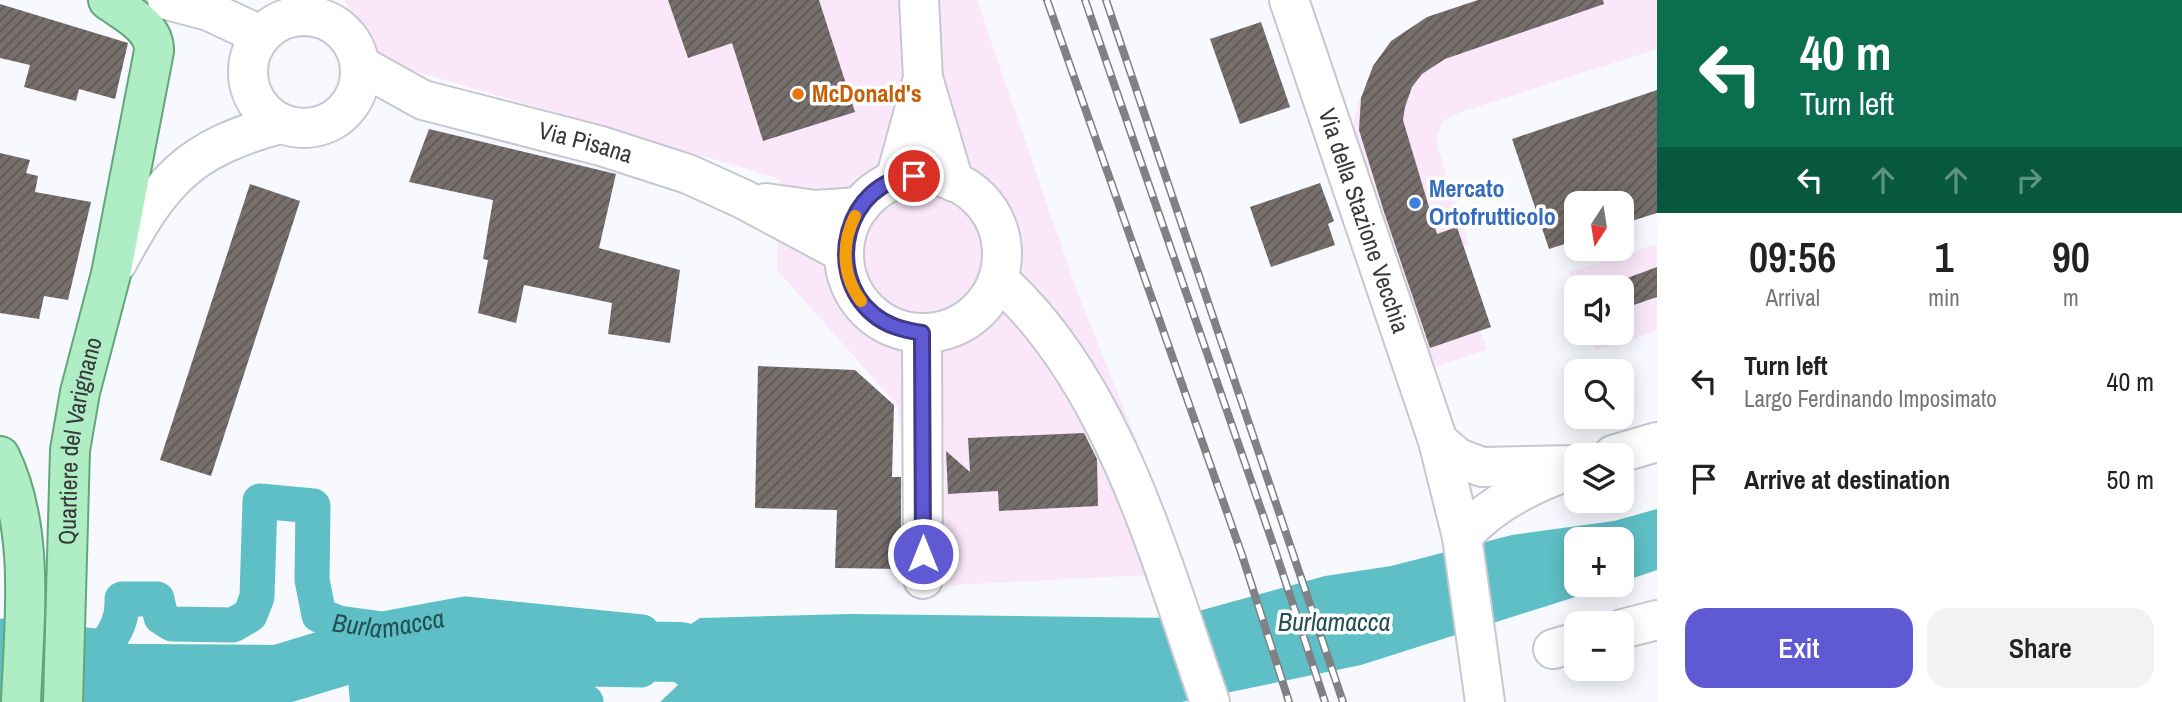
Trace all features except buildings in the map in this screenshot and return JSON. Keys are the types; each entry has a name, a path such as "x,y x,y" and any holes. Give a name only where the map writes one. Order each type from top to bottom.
{"main road":[{"name":"Quartiere del Varignano","path":"63,702 73,424 111,274 154,45 145,28 108,0"},
{"name":"Quartiere del Varignano","path":"0,456 12,488 20,526 25,609 21,702"}],"street":[{"path":"167,0 209,11 260,35"},
{"path":"919,0 923,78 954,182"},
{"name":"Via della Stazione Vecchia","path":"1289,0 1438,442 1462,537 1483,691"},
{"path":"317,9 346,34 355,48 360,65 360,82 355,97 346,110 327,124 295,128 280,124 261,108 249,86 247,69 260,35 285,19 317,9"},
{"name":"Via Pisana","path":"360,65 423,100 688,174 743,199 844,253"},
{"path":"895,180 923,78"},
{"name":"Via Pisana","path":"346,110 423,100"},
{"name":"Quartiere del Varignano","path":"111,274 143,215 170,180 232,139 280,124"},
{"path":"928,176 954,182 978,198 995,221 1002,250 998,279 990,297 970,318 942,330 922,333 902,330 867,309 855,292 847,274 844,253 849,229 860,207 881,188 895,180 928,176"},
{"name":"Via Pisana","path":"743,199 816,210 860,207"},
{"path":"998,279 1015,294 1065,355 1085,385 1132,486 1210,702"},
{"path":"922,333 923,579"},
{"path":"1438,442 1458,458 1482,467 1564,466"},
{"path":"1634,449 1657,442"},
{"path":"1462,537 1476,521 1501,503 1530,486 1564,472"},
{"path":"1634,626 1657,620"}],"shaded area":[{"path":"344,0 977,0 1075,286 1189,573 916,587 898,406 777,270 780,179 411,70 373,51"},
{"name":"Mercato Ortofrutticolo","path":"1514,0 1657,0 1657,49 1458,113 1443,121 1437,135 1438,148 1469,245 1454,250 1487,350 1428,369 1352,133 1358,103 1374,74"},
{"path":"1657,244 1657,331 1634,338 1634,275 1571,275 1570,272 1604,261 1634,261 1634,251"},
{"path":"1594,345 1612,345 1596,350"}],"water":[{"name":"Burlamacca","path":"1657,509 1657,570 1634,578 1634,527 1570,527 1614,521"},
{"name":"Burlamacca","path":"1564,528 1564,597 1575,597 1361,665 1182,702 660,702 678,685 663,672 641,670 642,632 682,630 700,618 850,614 1173,618 1325,576 1391,566 1512,535"}],"waterway":[{"name":"Burlamacca","path":"0,636 104,647 118,624 122,599 157,599 161,617 172,624 233,625 250,615 257,597 260,501 313,506 312,580 319,615 338,623 383,629 465,614 642,632 641,670 407,665 386,667 371,673 366,685 367,697 404,702 407,692 578,691 578,701 586,702"},
{"name":"Burlamacca","path":"0,673 278,675 367,648 680,652 721,666"},
{"name":"Burlamacca","path":"0,689 97,702"}],"railway":[{"path":"1047,0 1242,555 1289,702"},
{"path":"1085,0 1325,702"},
{"path":"1106,0 1343,702"}],"slow traffic":[{"path":"855,216 844,253 847,274 861,301"}],"place":[{"name":"McDonald's","path":"798,94"},
{"name":"Mercato Ortofrutticolo","path":"1415,203"}],"route":[{"path":"914,176 888,183 860,207 849,229 844,253 847,274 867,309 902,330 922,333 923,554"}]}
